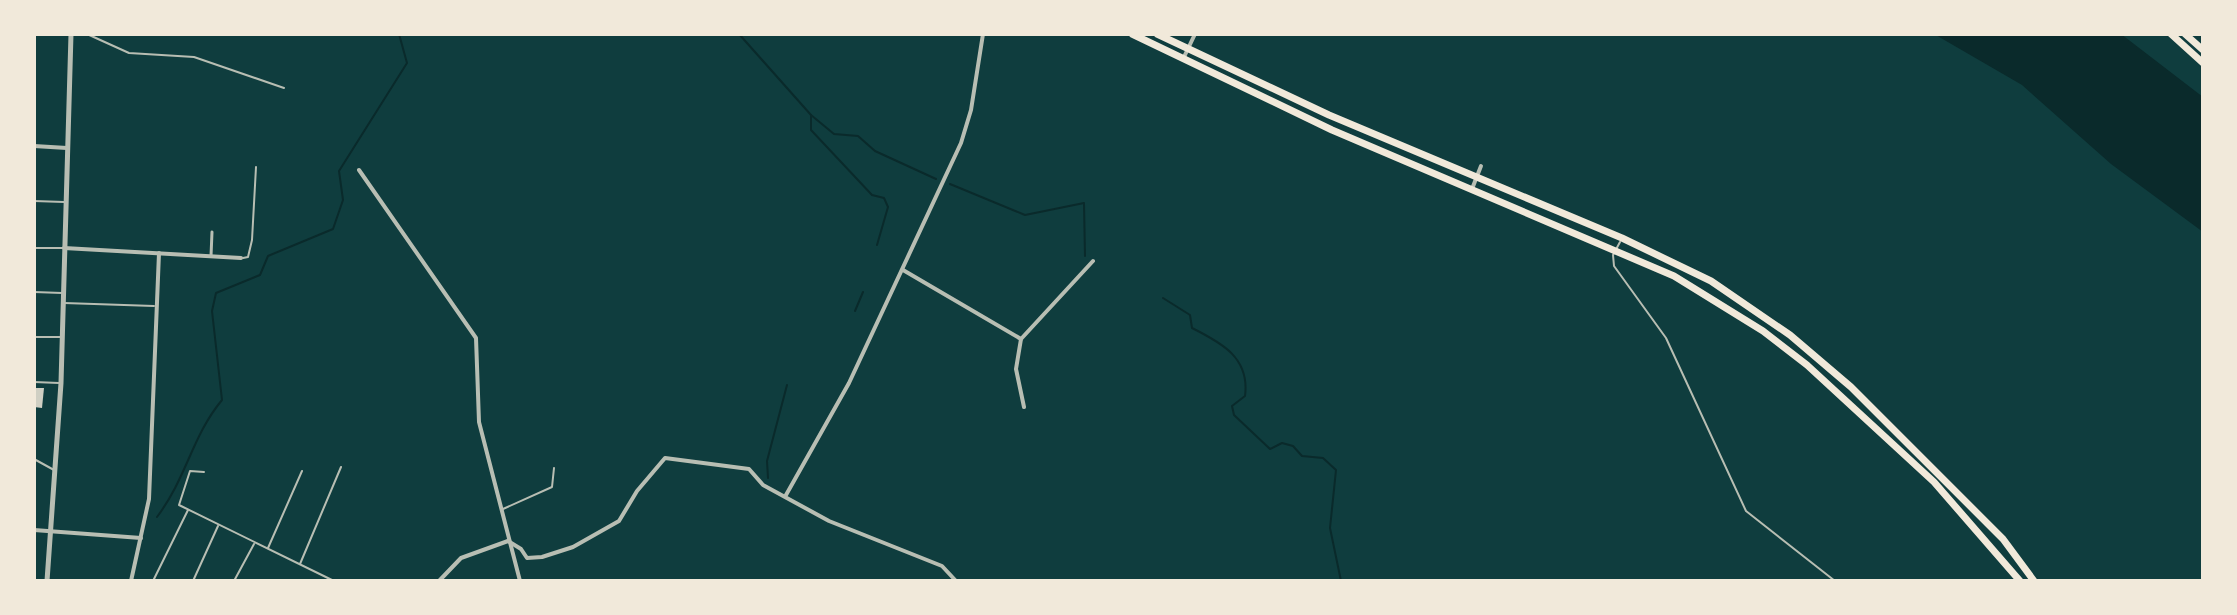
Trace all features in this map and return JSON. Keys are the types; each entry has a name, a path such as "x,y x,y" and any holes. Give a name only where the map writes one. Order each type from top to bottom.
{"main road":[{"path":"1132,34 1332,130 1674,276 1763,331 1807,365 1934,482 2020,581"},
{"path":"1157,34 1329,115 1622,238 1711,281 1790,335 1851,387 2003,539 2034,581"},
{"path":"2171,34 2203,63"},
{"path":"2185,34 2203,50"}],"street":[{"path":"47,581 61,383 71,34"},
{"path":"786,495 849,383 961,143 971,110 983,34"},
{"path":"1183,59 1195,34"},
{"path":"34,146 67,148"},
{"path":"1472,189 1481,166"},
{"path":"359,170 476,338 479,422 520,581"},
{"path":"211,256 212,232"},
{"path":"64,248 241,258"},
{"path":"131,581 149,499 159,253"},
{"path":"1024,407 1016,369 1021,339 1093,261"},
{"path":"903,270 1021,339"},
{"path":"508,541 527,558 542,557 587,541 619,521 637,491 665,458 749,469 763,485 829,521 942,566 956,581"},
{"path":"34,530 141,538"},
{"path":"439,581 461,558 508,541"}],"lane":[{"path":"87,34 129,53 194,57 284,88"},
{"path":"241,258 248,257 252,240 256,167"},
{"path":"34,201 66,202"},
{"path":"1622,238 1616,249 1614,266 1666,338 1746,511 1835,581"},
{"path":"34,248 64,248"},
{"path":"34,292 63,293"},
{"path":"62,303 155,306"},
{"path":"34,337 61,337"},
{"path":"34,382 61,383"},
{"path":"34,459 55,471"},
{"path":"300,565 341,467"},
{"path":"502,509 552,487 554,468"},
{"path":"204,472 190,471 179,505 334,581"},
{"path":"267,549 302,471"},
{"path":"153,581 188,510"},
{"path":"193,581 219,525"},
{"path":"234,581 254,543"}],"water":[{"path":"1934,34 2121,34 2203,97 2203,232 2111,164 2022,85"}],"building":[{"path":"34,388 44,388 42,408 34,407"}],"waterway":[{"path":"157,517 176,487 203,428 222,400 212,311 216,293 260,275 268,256 333,229 343,200 339,171 407,63 399,34"},
{"path":"739,34 811,115 834,134 858,136 875,151 936,179"},
{"path":"811,115 811,130 872,195 884,198 888,207 877,245"},
{"path":"950,184 1025,215 1084,203 1085,256"},
{"path":"855,311 863,292"},
{"path":"1163,298 1190,315 1192,328 1223,346 1238,362 1243,371 1245,396 1232,406 1234,415 1270,449 1282,443 1293,446 1302,456 1323,458 1336,470 1330,528 1341,581"},
{"path":"768,478 767,461 787,385"}]}
